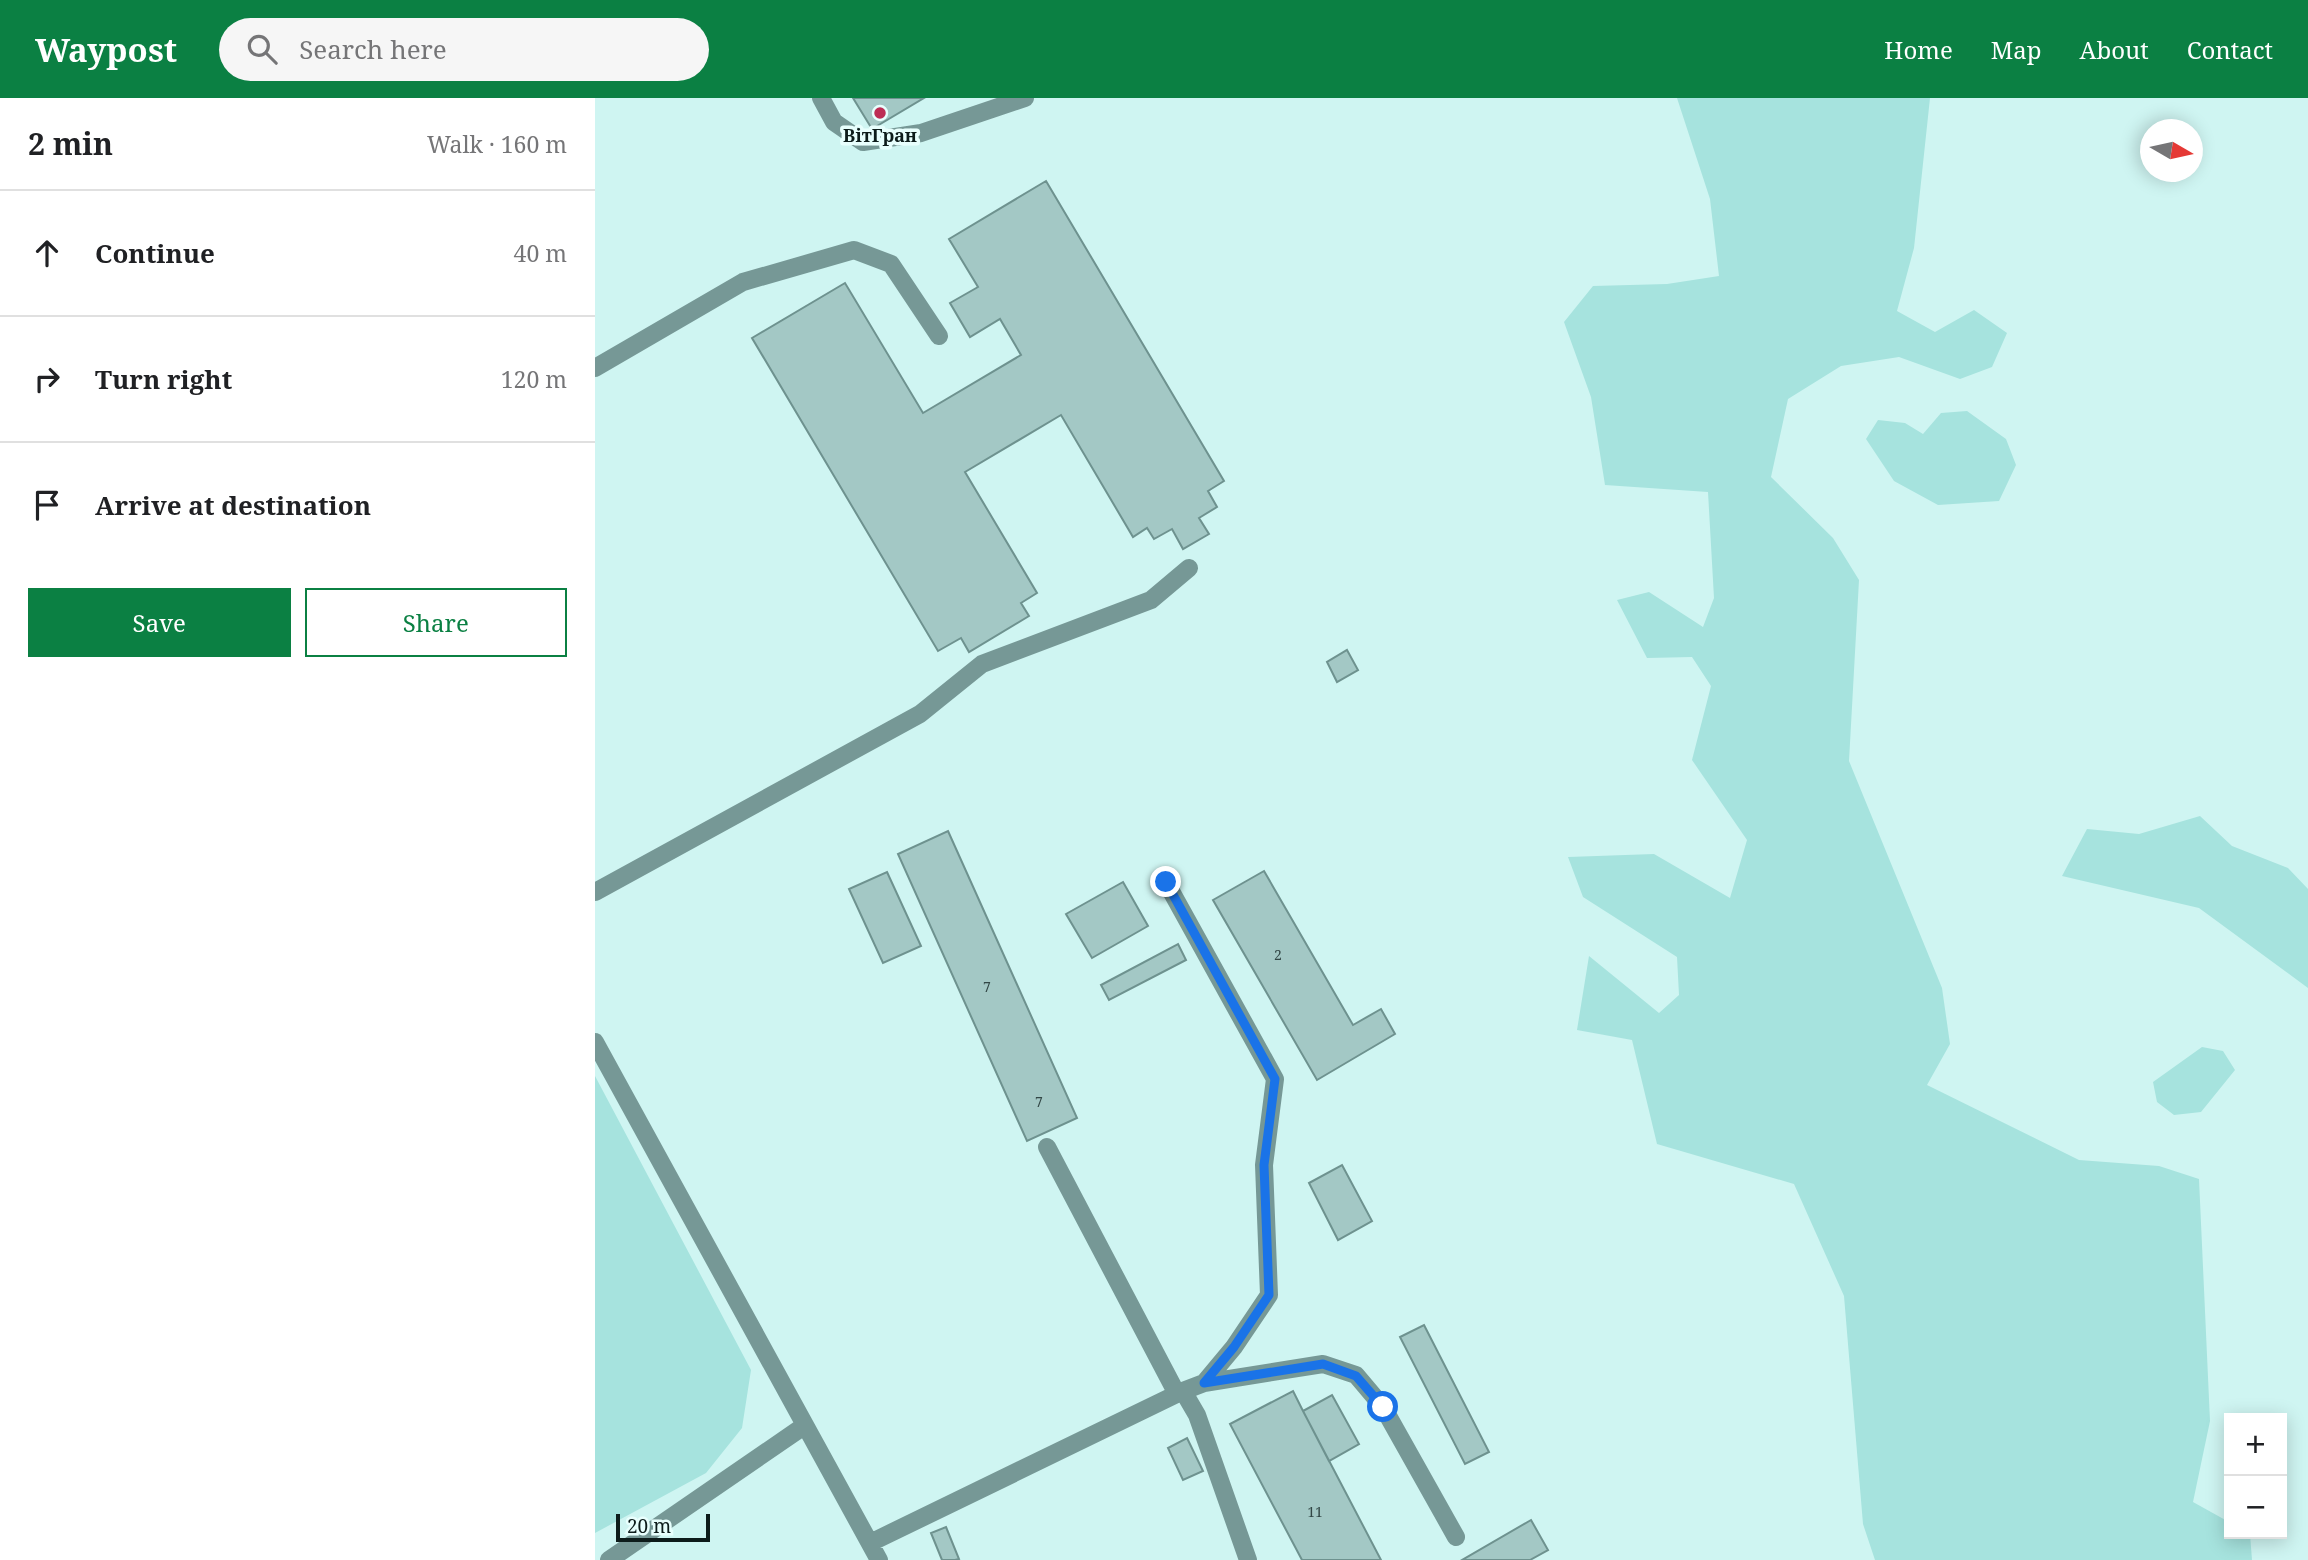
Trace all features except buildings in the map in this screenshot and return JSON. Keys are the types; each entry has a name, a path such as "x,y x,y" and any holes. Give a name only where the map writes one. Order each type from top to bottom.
{"street":[{"path":"821,98 834,122 863,142 921,133 1025,98"},
{"path":"595,368 743,282 854,250 891,264 939,336"},
{"path":"595,892 920,714 982,664 1151,600 1189,568"},
{"path":"1166,882 1275,1079 1264,1165 1269,1295 1234,1347 1204,1383"},
{"path":"595,1042 879,1560"},
{"path":"1047,1147 1180,1392 1197,1415 1248,1560"},
{"path":"870,1543 1180,1392 1204,1383 1323,1364 1356,1376 1383,1407 1456,1538"},
{"path":"609,1560 804,1426"}],"shaded area":[{"path":"1677,98 1930,98 1914,248 1897,311 1935,332 1974,310 2007,333 1992,367 1960,379 1899,357 1841,366 1788,399 1771,477 1833,538 1859,580 1849,761 1942,988 1950,1044 1927,1085 2079,1160 2159,1166 2199,1179 2210,1421 2193,1502 2224,1519 2224,1539 2250,1539 2252,1560 1875,1560 1863,1524 1844,1296 1794,1184 1657,1144 1632,1040 1577,1030 1589,956 1659,1013 1679,995 1677,957 1583,897 1568,857 1654,854 1730,898 1747,840 1692,760 1711,686 1692,657 1647,658 1617,600 1649,592 1703,627 1714,598 1708,492 1605,485 1591,397 1564,322 1593,286 1667,284 1719,276 1710,199"},
{"path":"1967,411 2006,439 2016,465 1999,501 1938,505 1894,481 1866,439 1878,420 1905,423 1923,434 1941,413"},
{"path":"2200,816 2232,846 2288,868 2308,889 2308,988 2199,908 2062,876 2087,829 2139,834"},
{"path":"2202,1047 2223,1051 2235,1070 2201,1112 2174,1115 2157,1102 2153,1082"},
{"path":"595,1076 751,1370 742,1428 706,1473 595,1533"}],"place":[{"name":"ВітГран","path":"880,113"}],"route":[{"path":"1166,882 1275,1079 1264,1165 1269,1295 1234,1347 1204,1383 1323,1364 1356,1376 1383,1407"}]}
